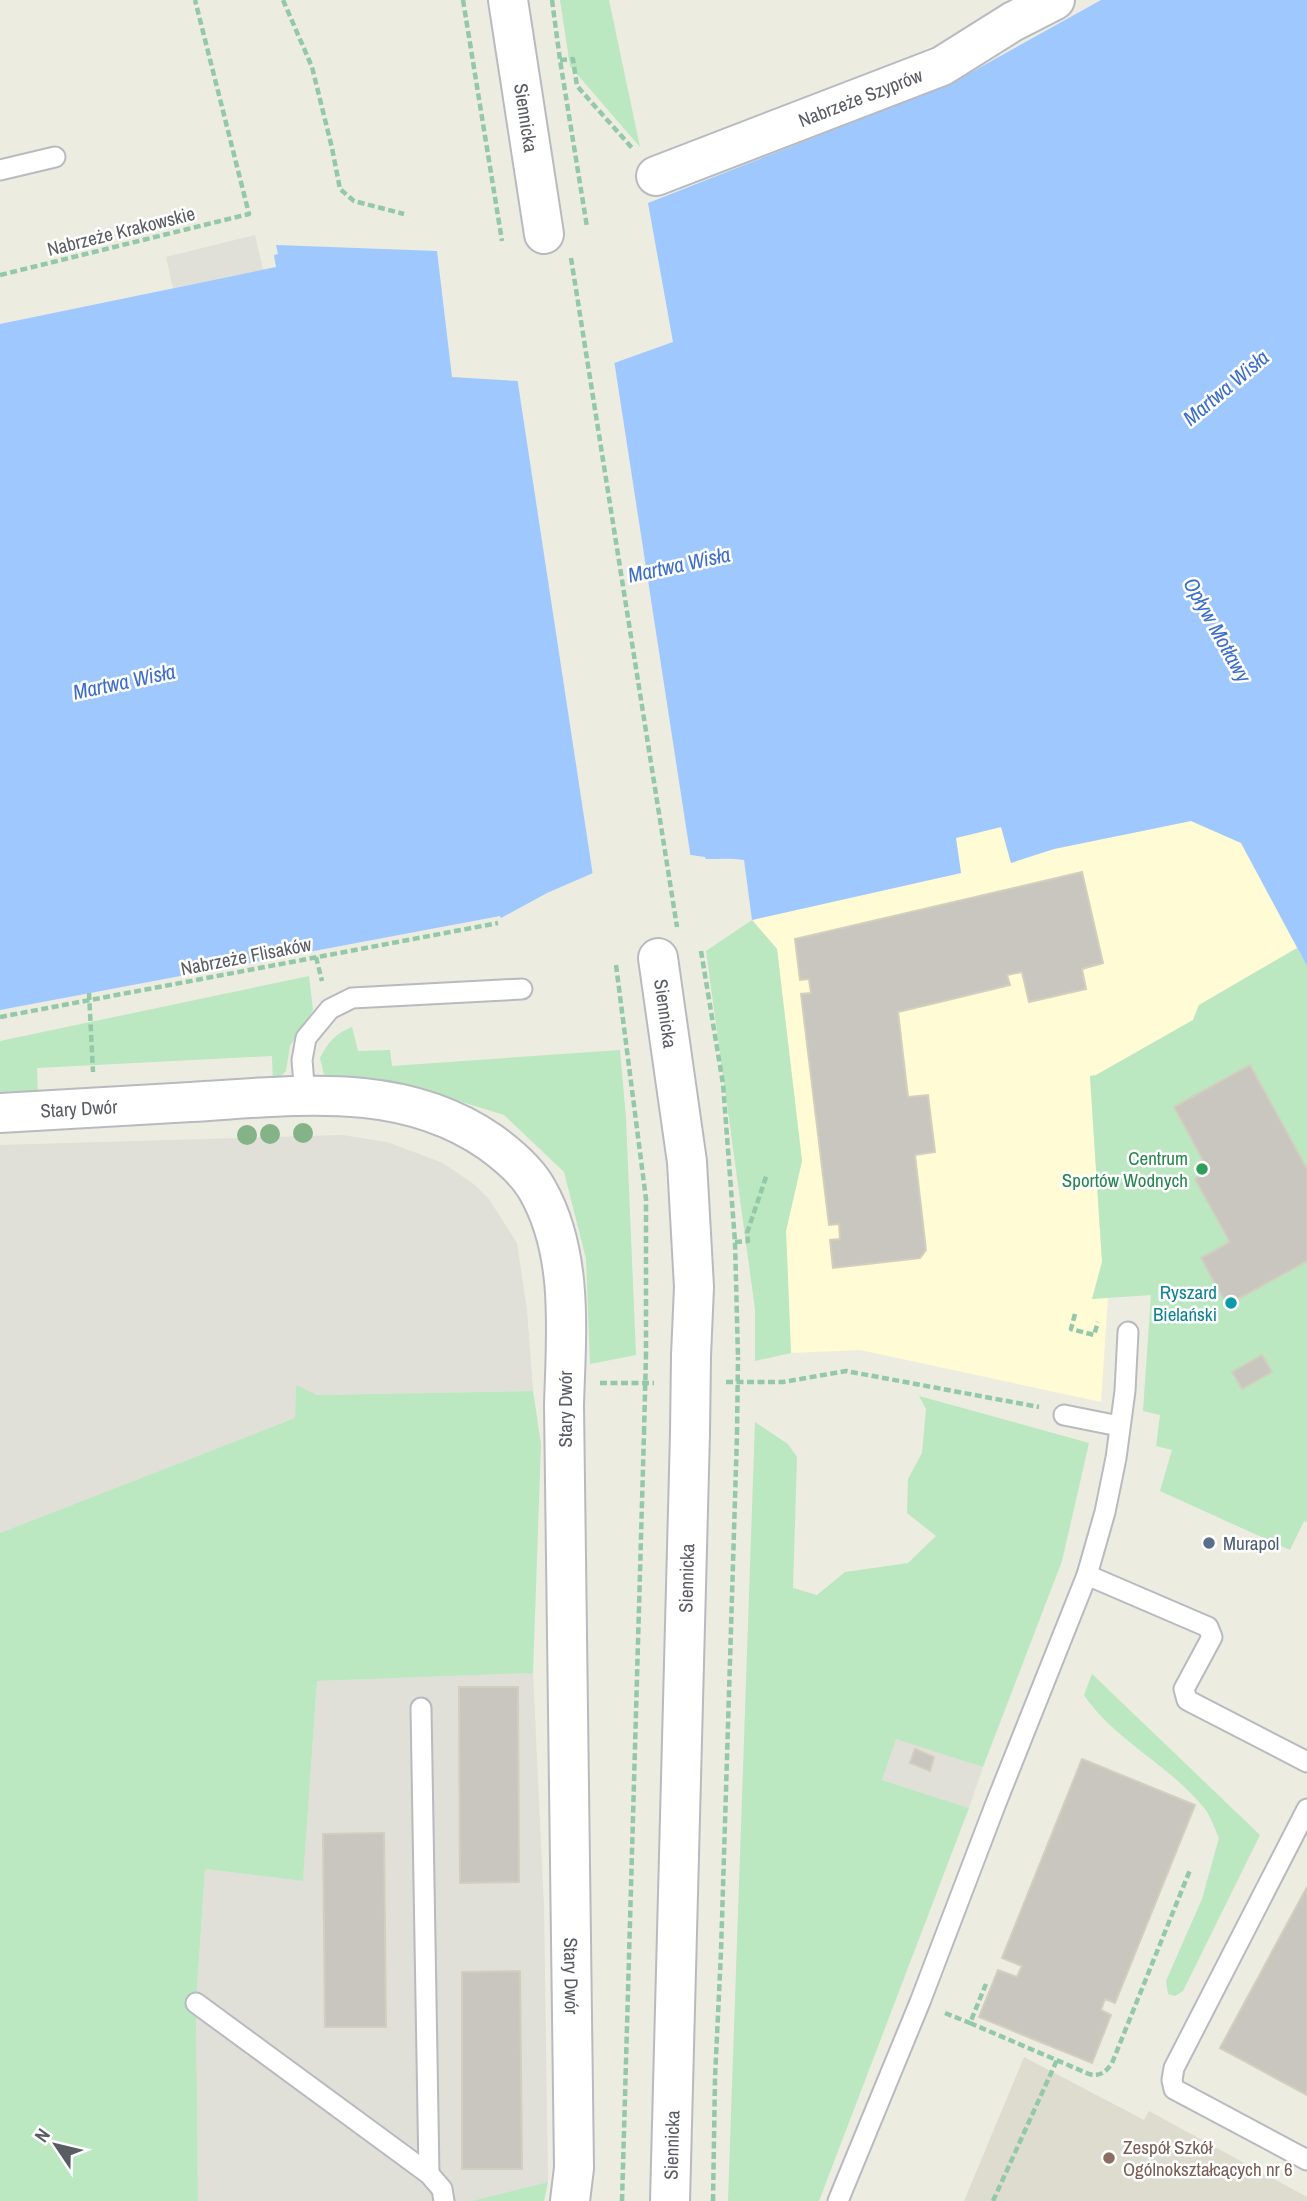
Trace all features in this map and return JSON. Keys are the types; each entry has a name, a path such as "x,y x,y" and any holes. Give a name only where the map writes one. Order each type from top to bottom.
{"street":[{"name":"Siennicka","path":"508,0 557,245"},
{"name":"Nabrzeże Szyprów","path":"646,165 942,66 1047,2"},
{"name":"Siennicka","path":"668,943 687,1162 694,1287 679,1369 690,1433 670,2201"},
{"name":"Stary Dwór","path":"0,1113 305,1096 368,1097 426,1110 473,1130 509,1156 538,1190 557,1239 566,1306 564,1382 574,2168 570,2201"}],"lane":[{"path":"0,170 55,157"},
{"path":"305,1096 302,1060 306,1038 330,1009 352,998 522,989"},
{"path":"838,2201 920,2002 1087,1576 1105,1512 1116,1458 1125,1391 1128,1332"},
{"path":"1064,1415 1119,1426"},
{"path":"1087,1576 1208,1627 1212,1637 1184,1689 1187,1700 1307,1762"},
{"path":"421,1708 429,2175"},
{"path":"1307,1809 1174,2068 1172,2080 1174,2089 1307,2160"},
{"path":"196,2003 429,2175 442,2189 444,2201"}],"path":[{"name":"Nabrzeże Krakowskie","path":"0,275 248,214 195,0"},
{"path":"283,0 312,67 340,189 354,201 404,214"},
{"path":"463,0 502,240"},
{"path":"552,0 587,227"},
{"path":"560,60 573,59 577,86 646,165"},
{"path":"557,245 668,943"},
{"name":"Nabrzeże Flisaków","path":"0,1017 498,923"},
{"path":"701,951 723,1084 735,1241 738,1357 713,2201"},
{"path":"616,965 646,1199 646,1355 622,2201"},
{"path":"89,993 94,1108"},
{"path":"735,1241 748,1241 747,1233 767,1174"},
{"path":"1074,1314 1071,1329 1094,1335 1098,1322"},
{"path":"564,1382 679,1369"},
{"path":"718,1382 783,1381 846,1371 1028,1404 1064,1415"},
{"path":"986,1984 970,2023 1096,2076 1108,2069 1190,1870"},
{"path":"993,2201 1057,2060"}],"shaded area":[{"path":"255,235 263,270 173,288 166,257"},
{"path":"1191,821 1241,843 1297,948 1199,1005 1193,1020 1090,1076 1102,1262 1092,1299 1108,1298 1101,1402 860,1350 791,1353 786,1231 802,1161 777,949 752,920 961,873 956,838 1002,827 1011,862 1054,849"},
{"path":"342,1135 387,1142 443,1163 475,1185 489,1199 517,1243 527,1310 533,1391 317,1395 296,1386 295,1418 0,1533 0,1145"},
{"path":"533,1673 544,1908 548,2182 472,2201 198,2201 196,2003 205,1869 303,1881 317,1681"},
{"path":"896,1738 983,1767 969,1808 882,1780"},
{"name":"Zespół Szkół Ogólnokształcących nr 6","path":"1024,2057 1144,2120 1149,2111 1307,2197 1307,2201 964,2201"}],"green space":[{"path":"560,0 609,0 640,147 570,66"},
{"path":"752,920 777,949 802,1161 786,1231 791,1353 755,1361 755,1309 706,951"},
{"name":"Centrum Sportów Wodnych","path":"1297,948 1307,966 1307,1522 1304,1521 1290,1550 1160,1491 1172,1450 1156,1446 1160,1415 1143,1411 1151,1295 1092,1299 1102,1262 1090,1076 1193,1020 1199,1005"},
{"path":"309,976 313,1010 290,1046 286,1071 273,1085 272,1056 37,1068 38,1097 0,1099 0,1041"},
{"path":"352,1027 358,1051 390,1050 392,1066 620,1050 626,1118 636,1355 590,1364 586,1259 564,1172 504,1115 414,1087 324,1075 320,1058 323,1052 337,1035"},
{"path":"296,1385 317,1395 533,1391 541,1444 533,1673 317,1681 303,1881 205,1869 196,2003 198,2201 0,2201 0,1533 295,1418"},
{"path":"919,1396 1089,1443 1062,1561 983,1767 896,1739 882,1780 969,1808 819,2201 728,2201 755,1422 788,1444 797,1457 793,1588 817,1595 845,1572 908,1563 936,1536 907,1513 908,1479 922,1453 926,1409"},
{"path":"1092,1674 1260,1835 1183,1991 1175,1996 1168,1994 1166,1981 1202,1899 1219,1838 1207,1812 1191,1793 1111,1726 1084,1695"},
{"path":"548,2182 544,2201 472,2201"}],"water":[{"path":"1101,0 1307,0 1307,966 1241,843 1191,821 1054,849 1011,863 1001,827 956,838 961,873 752,920 744,860 706,859 691,855 593,873 547,893 501,918 500,916 0,1010 0,324 276,267 276,245 437,251 452,377 518,381 603,367 673,342 648,203 950,84"}],"pier":[{"path":"614,360 691,859 593,876 517,377"}],"building":[{"path":"1082,872 1103,963 1082,969 1086,989 1029,1002 1022,972 1007,975 1010,985 898,1012 908,1097 928,1095 935,1152 915,1155 926,1250 920,1258 833,1268 830,1240 840,1239 839,1224 829,1225 801,994 811,993 809,979 800,980 795,939"},
{"path":"1250,1065 1307,1169 1307,1261 1227,1305 1201,1258 1230,1242 1195,1179 1209,1171 1174,1107"},
{"path":"1262,1355 1272,1372 1242,1389 1232,1372"},
{"path":"459,1687 518,1687 519,1882 460,1883"},
{"path":"915,1749 934,1757 930,1771 910,1763"},
{"path":"1082,1759 1195,1805 1115,2003 1105,1999 1101,2010 1111,2015 1092,2063 979,2017 998,1970 1017,1977 1022,1966 1002,1958"},
{"path":"384,1833 386,2027 325,2027 323,1834"},
{"path":"1307,1887 1307,2095 1220,2048"},
{"path":"520,1971 522,2169 462,2169 462,1972"}],"place":[{"name":"Centrum Sportów Wodnych","path":"1202,1169"},
{"name":"Ryszard Bielański","path":"1231,1303"},
{"name":"Murapol","path":"1209,1543"},
{"name":"Zespół Szkół Ogólnokształcących nr 6","path":"1109,2158"}],"water label":[{"name":"Martwa Wisła","path":"1226,388"},
{"name":"Martwa Wisła","path":"679,565"},
{"name":"Opływ Motławy","path":"1217,630"},
{"name":"Martwa Wisła","path":"124,682"}]}
